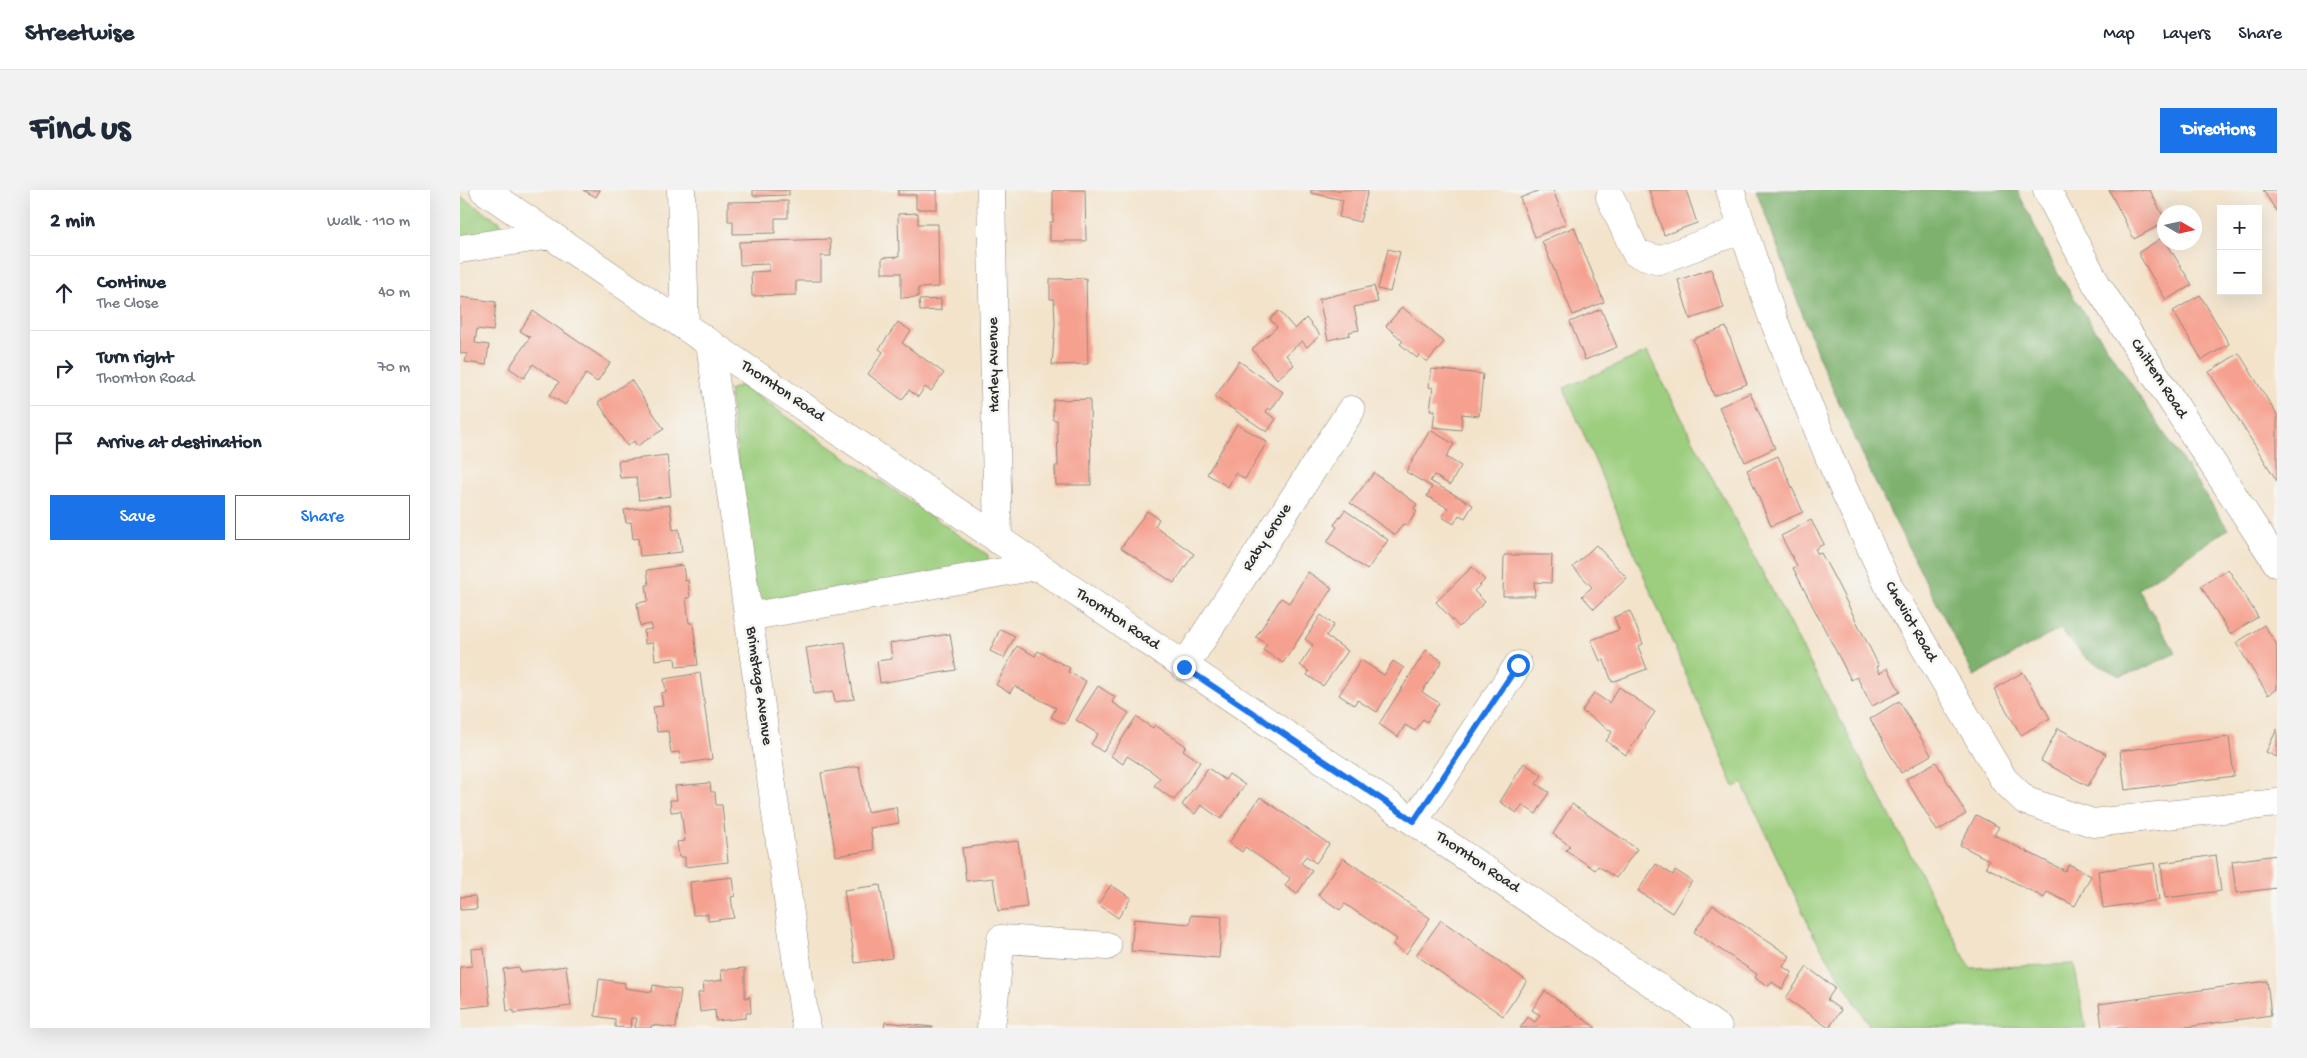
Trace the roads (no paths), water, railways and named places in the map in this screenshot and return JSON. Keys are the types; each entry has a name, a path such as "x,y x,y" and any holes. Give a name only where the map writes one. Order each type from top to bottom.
{"street":[{"name":"Thornton Road","path":"484,190 1718,1028"},
{"path":"681,190 685,326"},
{"name":"Harley Avenue","path":"991,190 998,540"},
{"name":"Cheviot Road","path":"1730,190 1779,334 1830,459 1890,589 2004,780 2026,801 2094,823 2277,803"},
{"name":"Chiltern Road","path":"2048,190 2097,285 2277,563"},
{"path":"1610,197 1636,253 1659,260 1743,229"},
{"path":"460,249 551,235"},
{"name":"Brimstage Avenue","path":"710,343 806,1028"},
{"name":"Raby Grove","path":"1184,667 1352,410"},
{"path":"748,617 1037,566"},
{"path":"1414,821 1518,665"},
{"path":"991,1028 1001,939 1107,946"}]}
